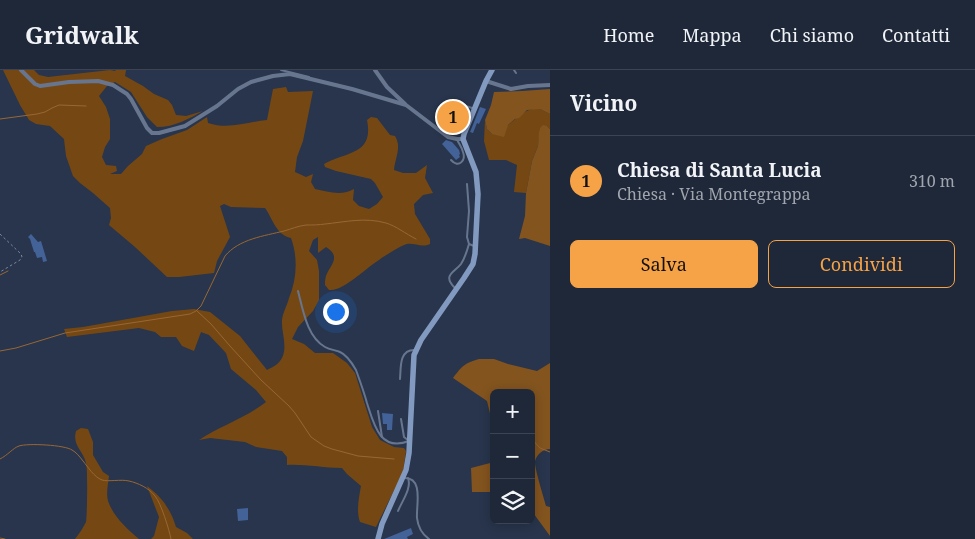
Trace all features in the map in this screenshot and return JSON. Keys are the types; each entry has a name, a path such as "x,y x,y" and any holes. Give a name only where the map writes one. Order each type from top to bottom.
{"street":[{"path":"21,70 35,84 40,86 98,81 114,85 131,99 147,128 152,133 165,132 185,126 250,82 281,74 313,79 406,105"},
{"path":"375,70 386,87 406,105 448,137 459,138 464,134 492,70"},
{"path":"486,81 511,89 550,85"},
{"path":"378,539 386,513 406,478 413,361 416,350 472,264 478,183 476,172 459,138"}],"lane":[{"path":"281,70 301,74 313,79"},
{"path":"450,107 457,103 475,109"},
{"path":"451,160 454,164 457,164 464,156 459,138"},
{"path":"456,289 451,284 451,272 462,262 470,244 467,237 469,212 467,184"},
{"path":"470,244 474,246"},
{"path":"298,291 307,322 318,341 325,347 341,352 356,370 376,431 394,444 409,442"},
{"path":"400,379 401,360 404,354 409,350 416,350"},
{"path":"378,412 382,437"},
{"path":"401,419 404,437 409,442"},
{"path":"398,511 408,489 409,482 406,478"},
{"path":"406,478 413,480 415,485 418,498 416,516 418,524 422,533 429,539"}],"path":[{"path":"450,107 459,111 462,115 459,138"},
{"path":"0,234 22,257 0,272"}],"shaded area":[{"path":"3,70 34,70 39,75 48,77 126,70 125,76 154,94 168,100 176,115 186,116 203,111 176,124 157,127 147,117 131,92 115,82 107,86 99,96 106,107 110,119 110,139 102,157 106,165 116,166 117,171 110,174 121,174 142,154 146,146 187,130 207,117 208,123 223,126 267,120 273,89 286,87 288,92 313,91 295,172 306,177 313,174 311,182 315,189 340,193 354,189 353,200 359,206 369,209 383,197 371,179 336,171 325,167 324,164 350,154 363,146 368,131 367,120 371,117 377,118 390,135 395,136 397,140 398,148 394,170 403,173 416,173 427,165 425,178 433,193 423,195 414,204 415,214 430,239 430,244 424,246 407,244 381,258 348,283 335,290 329,290 325,285 325,279 334,261 333,254 326,247 318,253 318,237 313,240 309,251 317,260 319,300 313,311 298,327 292,339 304,344 315,353 333,353 347,363 355,373 372,427 380,440 394,447 404,448 406,451 403,472 376,527 360,522 358,509 361,486 342,468 287,465 287,457 282,451 256,447 245,442 210,438 199,440 250,413 266,402 256,390 231,369 226,353 209,335 201,332 194,351 182,346 176,337 161,337 155,332 139,328 67,337 64,329 194,309 210,312 240,336 267,370 279,362 284,353 282,320 295,276 296,260 293,245 291,238 278,230 265,208 231,207 224,204 220,206 230,237 217,261 214,273 167,277 109,225 111,218 110,208 73,176 66,156 64,139 50,126 36,124 29,120"},
{"path":"550,89 550,114 540,109 527,110 508,125 504,137 492,134 487,129 485,120 494,92"},
{"path":"533,109 540,109 550,114 550,129 547,126 540,128 538,146 532,161 526,193 514,192 517,165 506,160 489,160 484,141 485,120 487,129 492,134 523,113"},
{"path":"543,125 550,129 550,246 525,238 519,239 525,216 526,193 532,161 538,146 540,128"},
{"path":"479,359 494,359 537,371 550,363 550,449 541,452 535,461 535,389 490,389 490,413 487,401 453,378 470,362"},
{"path":"81,428 88,429 93,442 93,455 103,472 109,476 107,495 110,507 121,522 139,539 75,539 86,522 87,467 75,440 76,431"},
{"path":"490,463 490,492 472,492 471,468"},
{"path":"535,464 546,506 550,507 550,536 535,515"},
{"path":"147,486 165,504 176,527 193,539 151,539 154,536 159,517"}],"building":[{"path":"480,107 486,109 473,133 470,132"},
{"path":"452,109 459,113 451,128 445,125 447,122 444,120 449,110"},
{"path":"446,140 452,142 459,150 460,157 456,160 442,144"},
{"path":"31,234 38,242 41,241 47,261 43,262 42,257 37,258 28,237"},
{"path":"382,413 393,414 392,430 387,430 387,424 383,424"},
{"path":"248,508 248,520 238,521 237,509"},
{"path":"411,528 413,534 407,537 408,539 384,539"}],"waterway":[{"path":"0,119 37,114 59,105 86,106"},
{"path":"0,351 65,333 190,314 201,306 225,256 231,250 245,242 303,225 363,220 378,221 394,226 416,239"},
{"path":"0,275 8,271"},
{"path":"197,311 261,380 289,406 311,437 324,446 358,456 394,459"},
{"path":"535,442 540,448 550,452"},
{"path":"0,459 17,447 24,445 68,448 78,455 99,479 105,481 129,481 150,491 160,504 171,539"},
{"path":"0,538 5,539"}],"place":[{"name":"Chiesa di Santa Lucia","path":"453,117"}]}
